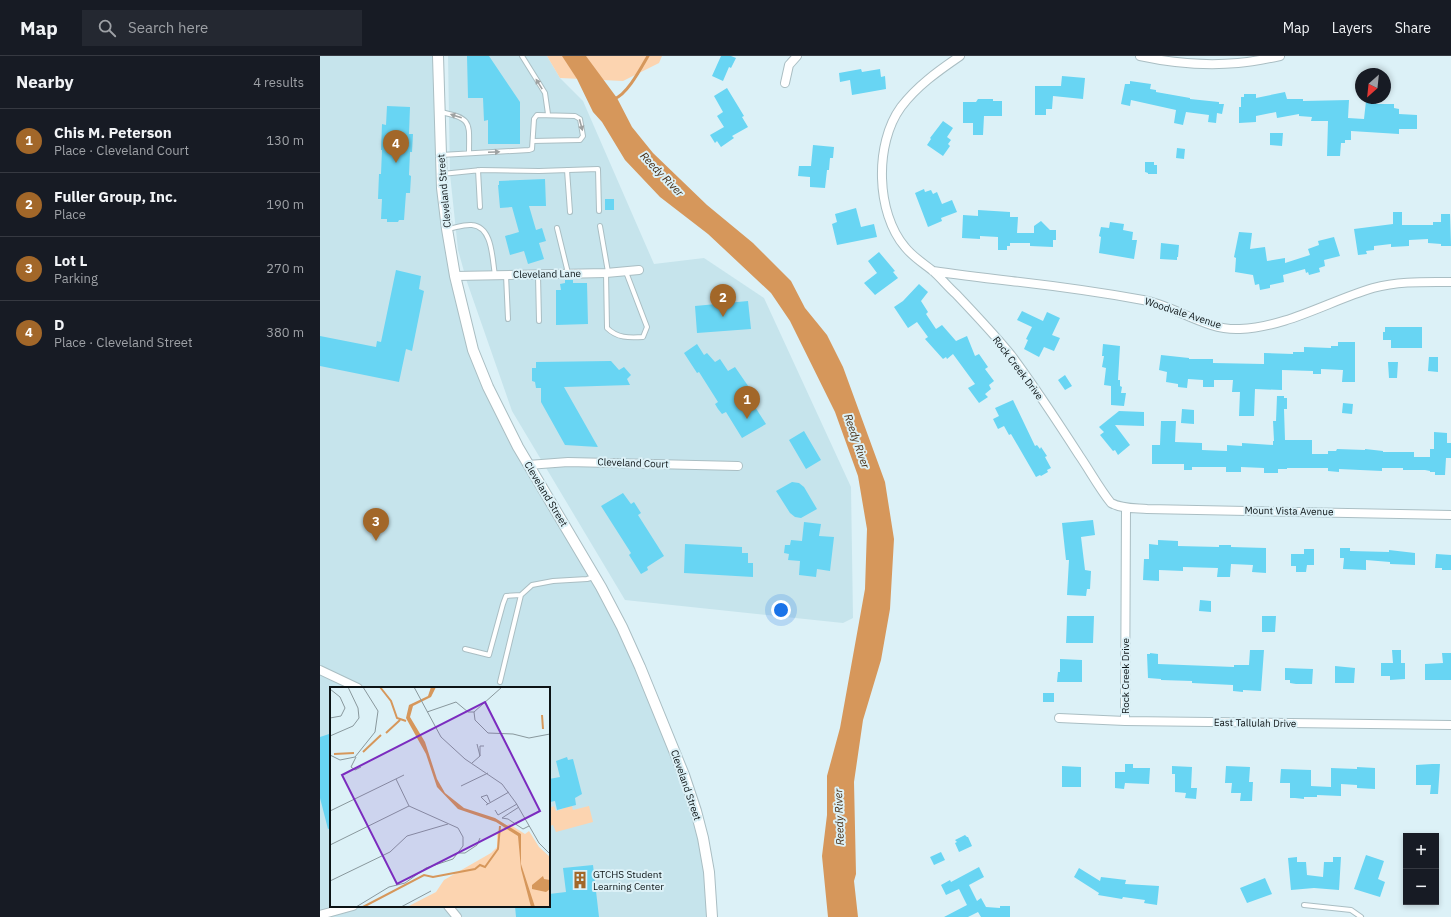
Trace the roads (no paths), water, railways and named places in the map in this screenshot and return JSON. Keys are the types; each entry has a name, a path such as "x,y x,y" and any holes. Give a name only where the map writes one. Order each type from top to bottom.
{"street":[{"name":"Cleveland Street","path":"438,56 441,155 447,229 455,276 473,350 488,387 518,447 595,576 622,626 631,647 684,775 703,838 712,917"},
{"path":"785,83 789,65 797,56"},
{"name":"Rock Creek Drive","path":"960,56 919,86 893,120 888,133 883,161 884,199 896,234 904,246 916,259 933,271 974,313 1010,354 1053,415 1107,498 1111,503 1126,508 1125,721"},
{"path":"1140,56 1184,64 1221,64 1239,63 1280,56"},
{"name":"Cleveland Lane","path":"455,276 607,273 639,270"},
{"name":"Woodvale Avenue","path":"933,271 959,276 1011,281 1144,300 1216,326 1238,329 1258,328 1277,323 1350,296 1395,283 1451,282"},
{"name":"Cleveland Court","path":"528,465 568,462 738,466"},
{"name":"Mount Vista Avenue","path":"1126,508 1451,515"},
{"path":"320,670 356,687"},
{"name":"East Tallulah Drive","path":"1059,718 1125,721 1451,726"},
{"path":"320,915 348,907"},
{"path":"449,907 457,917"}],"lane":[{"path":"522,56 545,93 548,114"},
{"path":"440,112 464,118 469,126 469,153"},
{"path":"441,155 529,150 532,149 534,119 537,115 548,114 575,116 580,119 583,136 580,140 533,141"},
{"path":"442,174 478,170 539,171 598,169 599,211"},
{"path":"478,170 480,207"},
{"path":"567,170 570,212"},
{"path":"447,229 470,224 479,226 484,230 490,241 495,275"},
{"path":"600,226 607,273 606,328 613,334 629,338 643,337 647,327 626,272"},
{"path":"557,228 568,274"},
{"path":"538,274 539,321"},
{"path":"506,275 508,319"},
{"path":"500,682 521,595 532,585 553,581 587,579 595,576"},
{"path":"465,649 489,655 506,596 521,595"},
{"path":"1304,905 1351,910 1361,917"}],"water":[{"name":"Reedy River","path":"562,56 586,56 617,98 632,127 653,153 707,205 753,243 791,281 805,308 827,335 843,367 885,482 894,539 890,609 881,660 863,720 854,782 856,874 854,881 858,917 828,917 822,856 827,815 827,776 840,728 865,589 867,529 858,476 835,412 790,321 771,293 708,234 660,197 625,160 602,122 593,112 577,79"}],"waterway":[{"path":"614,99 629,87 648,56"}],"place":[{"name":"D","path":"396,163"},
{"name":"Fuller Group, Inc.","path":"723,317"},
{"name":"Chis M. Peterson","path":"747,419"},
{"name":"Lot L","path":"376,541"},
{"name":"GTCHS Student Learning Center","path":"580,880"}]}
